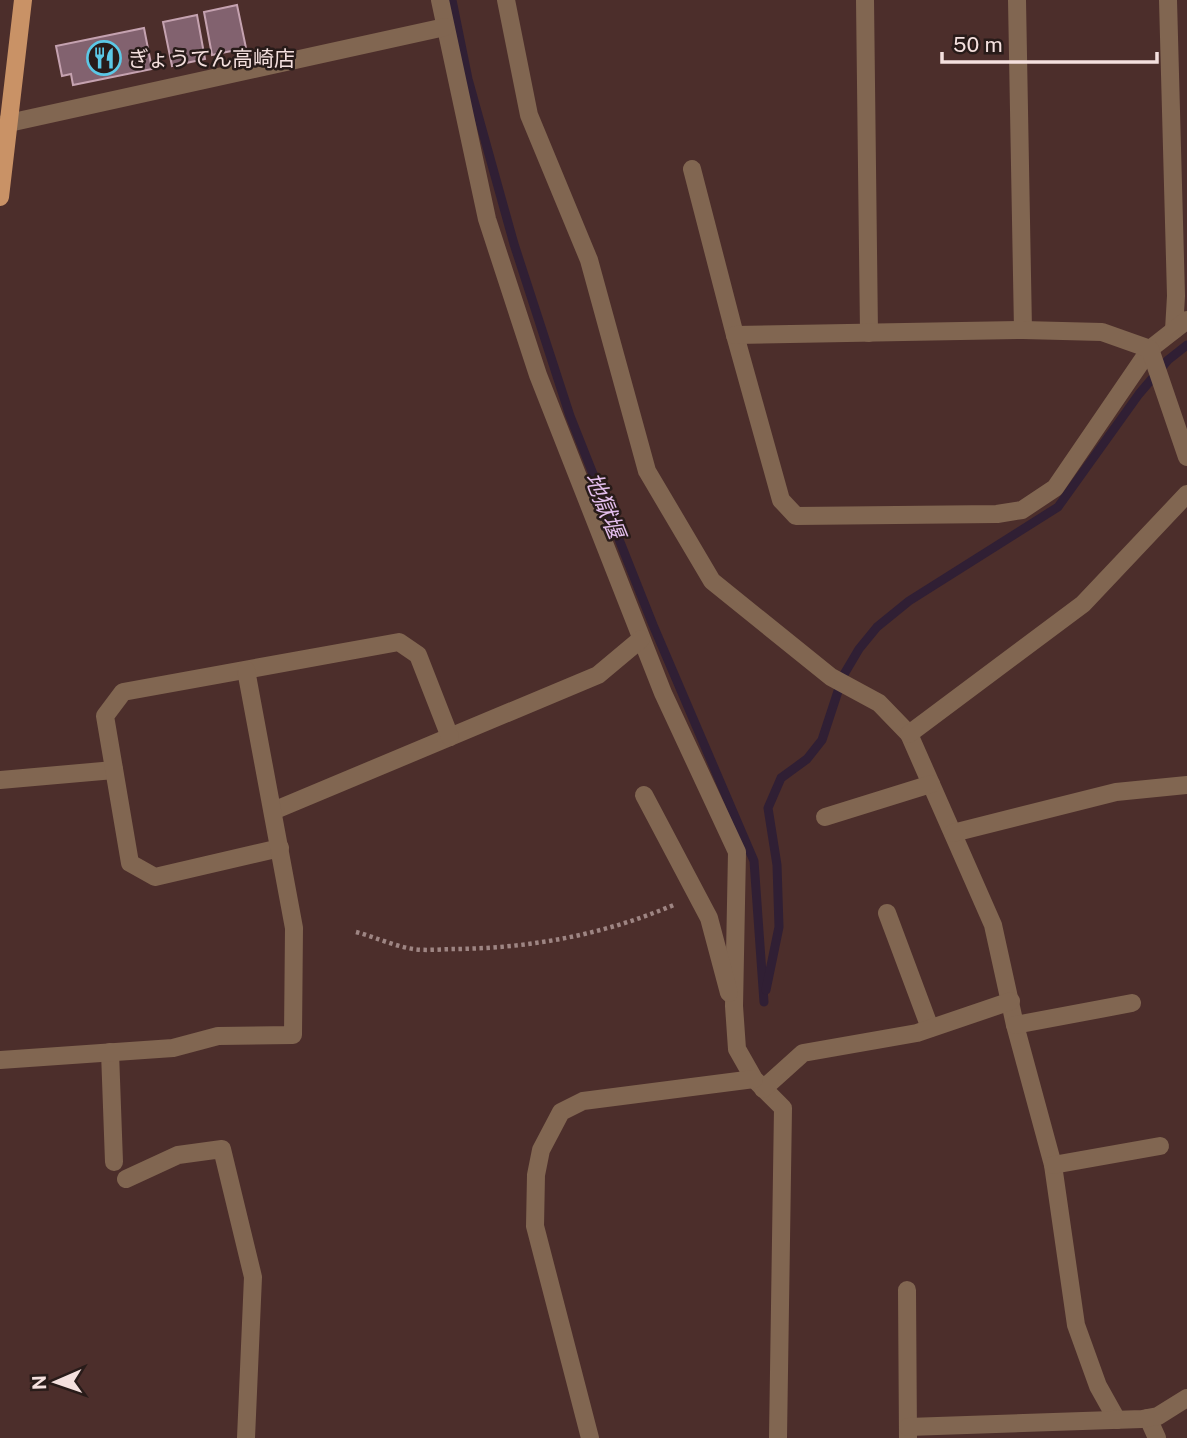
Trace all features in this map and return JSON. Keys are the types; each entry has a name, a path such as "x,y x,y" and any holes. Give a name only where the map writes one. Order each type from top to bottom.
{"main road":[{"path":"0,197 4,124 23,0"}],"street":[{"path":"440,0 487,219 538,375 663,693 737,852 734,1006 737,1049 758,1084 783,1108 778,1438"},
{"path":"506,0 529,115 589,260 647,471 712,581 831,677 879,703 909,734 993,925 1015,1025 1053,1165 1076,1325 1098,1386 1117,1420"},
{"path":"864,0 869,332"},
{"path":"1017,0 1023,330"},
{"path":"692,169 781,500 796,516 997,514 1022,510 1055,488 1150,349 1180,325 1176,296 1167,0"},
{"path":"4,124 445,27"},
{"path":"735,335 1023,330 1102,332 1150,349"},
{"path":"1150,349 1187,457"},
{"path":"909,734 1083,604 1187,494"},
{"path":"273,811 598,676 641,639"},
{"path":"280,848 155,877 130,863 105,716 123,692 399,642 418,655 450,737"},
{"path":"0,1060 173,1048 218,1036 293,1035 294,928 246,670"},
{"path":"0,780 114,770"},
{"path":"825,817 931,785"},
{"path":"953,833 1116,792 1187,785"},
{"path":"643,795 709,918 734,1006"},
{"path":"887,913 930,1028"},
{"path":"590,1438 535,1226 536,1175 541,1150 561,1112 583,1101 758,1084 803,1053 917,1033 1011,1001"},
{"path":"1015,1025 1132,1003"},
{"path":"110,1052 114,1162"},
{"path":"1053,1165 1160,1146"},
{"path":"126,1179 178,1155 222,1149 253,1277 246,1438"},
{"path":"907,1290 908,1432 1148,1418 1158,1416 1187,1398"},
{"path":"1148,1418 1157,1438"}],"path":[{"path":"356,932 414,949 536,944 572,938 648,916 696,895"}],"building":[{"path":"237,5 246,48 212,55 204,12"},
{"path":"197,15 205,59 172,66 163,22"},
{"name":"ぎょうてん高崎店","path":"144,28 152,69 73,85 71,74 62,76 56,46"}],"waterway":[{"name":"地獄堰","path":"452,0 468,79 514,244 570,416 653,625 754,861 764,1002"},
{"path":"766,990 779,927 777,865 768,808 781,778 807,759 822,740 843,676 859,649 877,627 909,601 1058,507 1139,394 1168,360 1187,345"}],"place":[{"name":"ぎょうてん高崎店","path":"104,58"}]}
